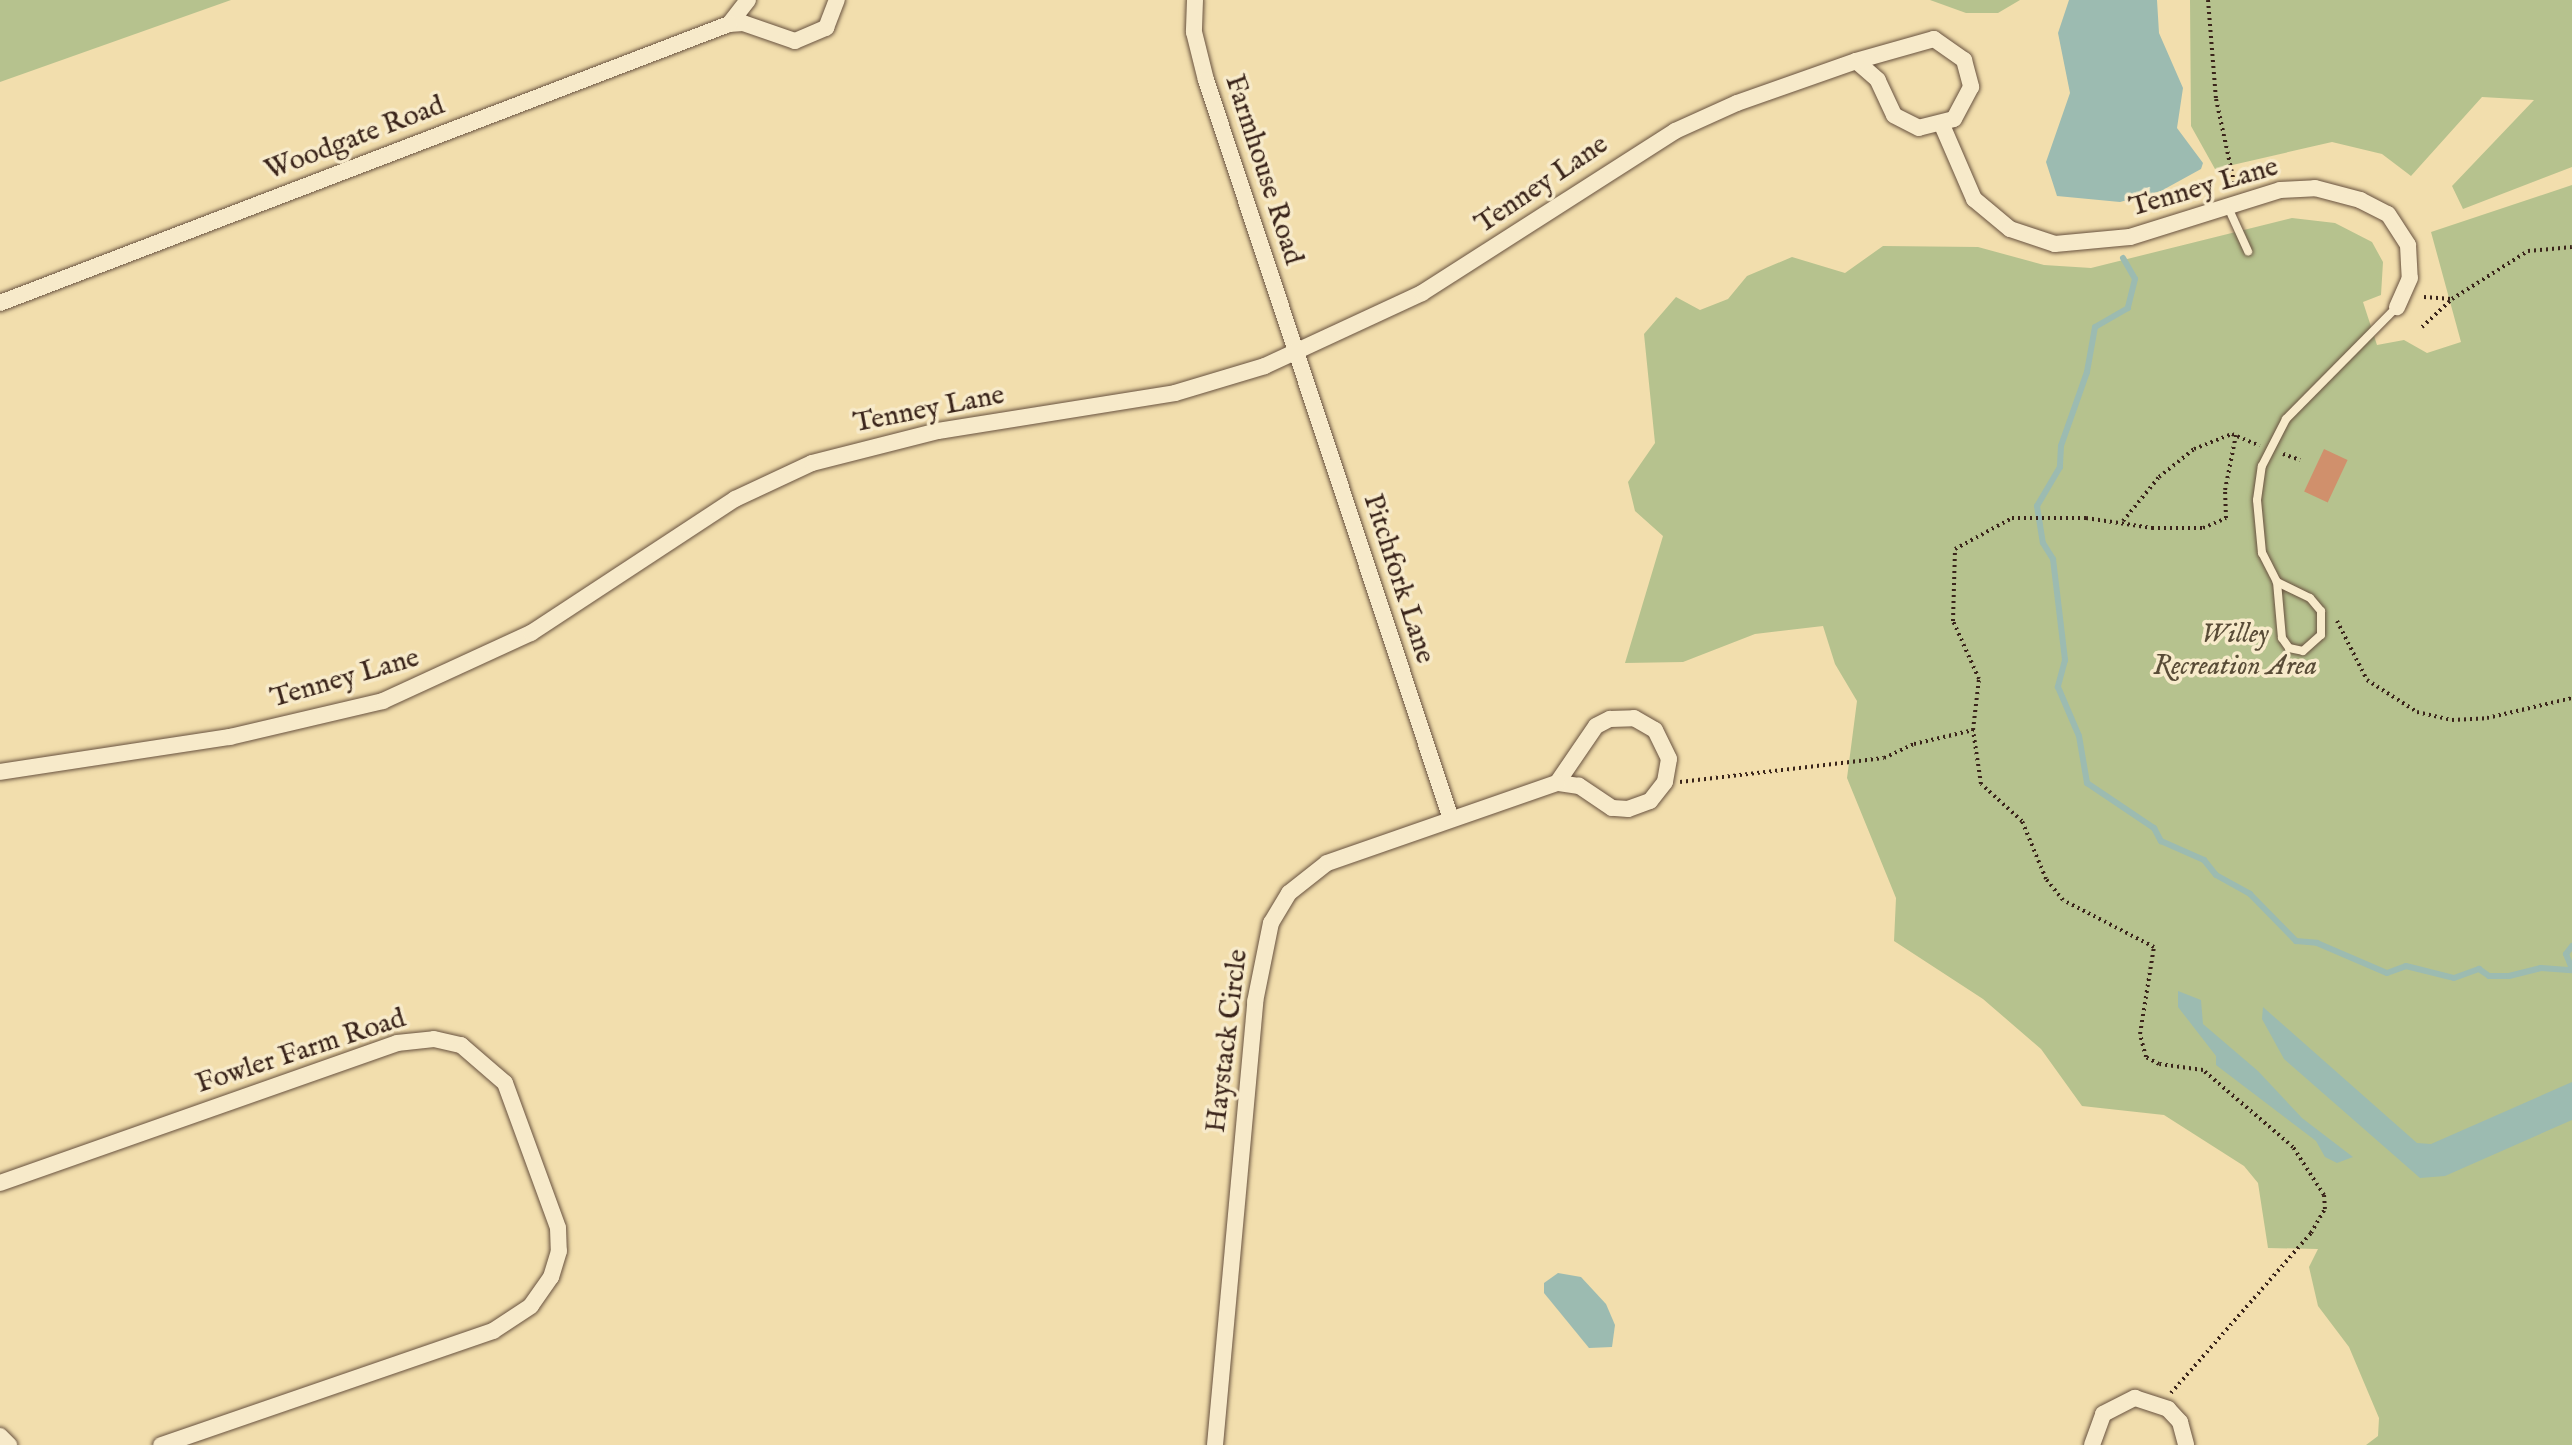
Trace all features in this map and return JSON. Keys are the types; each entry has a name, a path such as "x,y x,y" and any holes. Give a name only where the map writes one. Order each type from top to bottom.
{"street":[{"path":"748,0 729,24 804,41 826,28 837,0"},
{"name":"Farmhouse Road","path":"1195,0 1194,32 1206,80 1296,354"},
{"name":"Woodgate Road","path":"0,303 729,24"},
{"name":"Tenney Lane","path":"0,772 230,737 383,701 531,633 735,499 812,463 938,431 1175,393 1296,354 1422,293 1675,131 1766,92 1924,39 1951,46 1969,68 1971,87 1961,112 1942,125 1974,199 2010,229 2039,241 2115,241 2233,202 2315,188 2383,211 2404,236 2411,255 2408,287 2397,307"},
{"path":"1856,61 1871,72 1888,107 1901,121 1919,128 1942,125"},
{"name":"Pitchfork Lane","path":"1296,354 1451,819"},
{"path":"1618,718 1642,721 1660,736 1669,759 1667,778 1650,801 1628,809 1604,805 1579,786 1557,783 1590,731 1618,718"},
{"name":"Haystack Circle","path":"1215,1445 1255,1002 1271,923 1289,893 1327,863 1557,783"},
{"name":"Fowler Farm Road","path":"0,1183 397,1043 434,1039 461,1045 505,1083 558,1228 559,1251 551,1277 531,1306 493,1331 161,1445"},
{"path":"2092,1445 2098,1421 2118,1403 2135,1398 2161,1403 2180,1422 2186,1445"},
{"path":"0,1436 9,1445"}],"lane":[{"path":"2233,202 2248,251"},
{"path":"2277,582 2310,598 2321,611 2321,635 2303,651 2289,648 2282,638 2277,582 2262,553 2258,482 2265,455 2286,419 2397,307"}],"path":[{"path":"2208,0 2216,99 2233,202"},
{"path":"2422,327 2452,299 2528,251 2572,247"},
{"path":"2424,297 2452,299"},
{"path":"2123,521 2183,455 2222,435 2236,435 2251,442"},
{"path":"2161,1403 2311,1233 2325,1209 2324,1195 2293,1147 2203,1070 2159,1064 2143,1053 2140,1034 2156,953 2142,938 2082,914 2057,894 2022,821 1981,784 1973,730 1979,679 1954,628 1955,549 1995,525 2022,517 2057,516 2123,521 2152,528 2203,528 2226,518 2226,481 2236,435"},
{"path":"2337,621 2367,680 2417,712 2452,720 2476,719 2572,698"},
{"path":"1667,778 1693,784 1884,758 1914,744 1973,730"}],"green space":[{"path":"0,0 231,0 0,82"},
{"path":"1930,0 2020,0 1998,13 1966,13"},
{"path":"2190,0 2572,0 2572,167 2463,209 2452,186 2534,100 2482,97 2411,176 2382,154 2332,142 2215,169 2191,126"},
{"name":"Willey Recreation Area","path":"2572,185 2572,1445 2366,1445 2378,1436 2379,1418 2349,1347 2318,1306 2309,1267 2318,1249 2268,1248 2258,1183 2244,1166 2164,1115 2082,1106 2041,1049 1983,999 1894,941 1896,898 1847,778 1857,701 1835,664 1823,626 1755,634 1683,662 1625,663 1663,536 1635,511 1628,482 1655,443 1644,334 1676,297 1700,310 1728,299 1747,276 1792,257 1845,273 1883,246 1978,247 2044,265 2091,268 2292,218 2335,223 2372,242 2383,262 2381,295 2363,302 2377,345 2404,340 2427,353 2461,342 2431,232"}],"water":[{"path":"2069,0 2157,0 2159,33 2183,88 2177,128 2203,163 2201,169 2161,191 2120,202 2057,196 2046,162 2070,93 2058,33"},
{"path":"2178,991 2201,1000 2203,1024 2258,1071 2302,1118 2353,1157 2337,1163 2325,1157 2316,1141 2216,1065 2216,1056 2178,1007"},
{"path":"2263,1007 2417,1143 2431,1144 2572,1082 2572,1120 2445,1176 2420,1178 2284,1059 2262,1019"},
{"path":"1558,1273 1581,1277 1606,1304 1615,1325 1612,1347 1589,1348 1544,1293 1544,1283"}],"building":[{"path":"2324,449 2348,460 2328,503 2304,492"}],"waterway":[{"path":"2123,258 2135,279 2128,308 2095,327 2087,372 2061,446 2060,467 2037,506 2043,543 2053,559 2065,660 2058,687 2079,736 2087,783 2154,828 2161,841 2204,860 2216,875 2250,894 2296,941 2317,943 2387,973 2406,966 2454,978 2479,969 2489,976 2509,976 2541,968 2572,970"},
{"path":"2572,946 2566,954 2572,969"}]}
